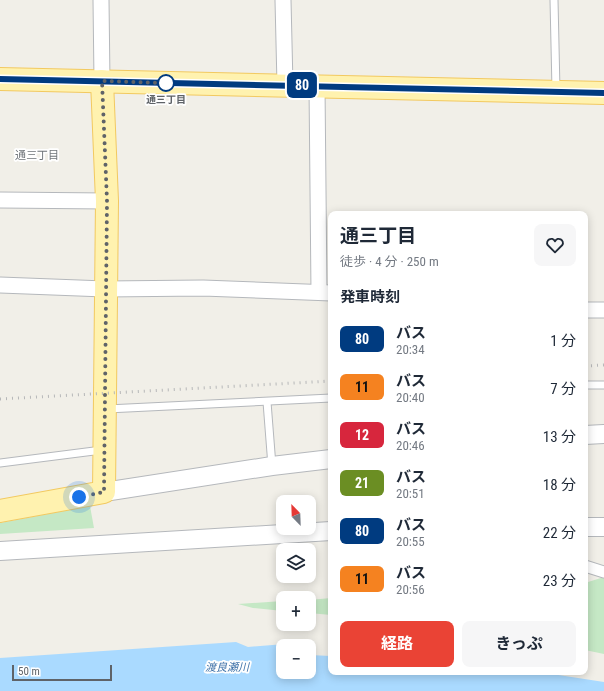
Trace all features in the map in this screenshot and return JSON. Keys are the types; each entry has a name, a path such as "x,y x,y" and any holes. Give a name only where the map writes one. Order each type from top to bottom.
{"main road":[{"path":"0,79 604,92"},
{"path":"0,511 104,492 107,201 102,81"}],"street":[{"path":"102,0 102,81"},
{"path":"282,0 285,85"},
{"path":"0,285 105,289 203,288 325,292 317,86"},
{"path":"0,200 107,201"},
{"path":"588,310 604,310"},
{"path":"588,435 604,434"},
{"path":"104,492 272,466 328,459"},
{"path":"588,527 604,527"},
{"path":"0,551 328,531"},
{"path":"588,567 604,572"}],"lane":[{"path":"554,0 556,91"},
{"path":"588,385 604,384"},
{"path":"105,409 328,398"},
{"path":"267,402 272,466"},
{"path":"0,463 104,450"}],"green space":[{"path":"90,506 94,528 0,534 0,523"},
{"path":"604,577 604,654 588,651 588,582"},
{"path":"328,598 328,615 316,614 316,599"},
{"path":"276,601 276,610 253,608 238,604"}],"water":[{"name":"渡良瀬川","path":"236,642 248,647 276,645 276,679 316,679 316,655 328,656 328,675 558,675 604,682 604,691 0,691 0,658"}],"railway":[{"path":"588,366 604,365"},
{"path":"0,399 328,381"}],"bus line":[{"name":"80","path":"0,79 604,93"}],"place":[{"name":"通三丁目","path":"166,83"}],"district":[{"name":"通三丁目","path":"37,155"}],"route":[{"path":"79,497 104,492 107,201 102,81 166,83"}]}
